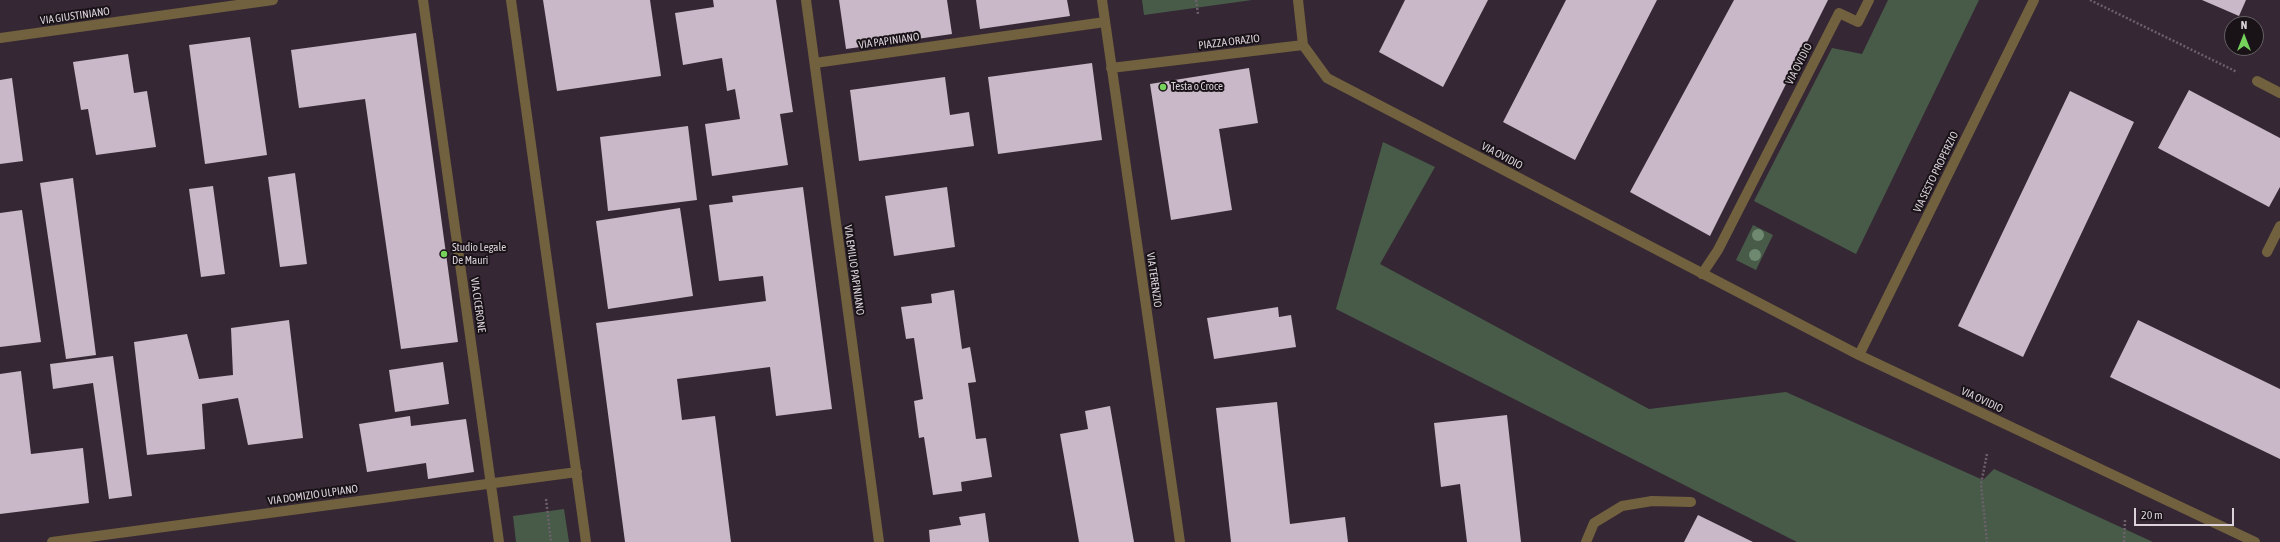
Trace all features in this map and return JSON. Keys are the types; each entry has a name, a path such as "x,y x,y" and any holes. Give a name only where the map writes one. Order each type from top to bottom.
{"street":[{"name":"VIA GIUSTINIANO","path":"0,38 273,0"},
{"name":"VIA CICERONE","path":"423,0 500,542"},
{"path":"511,0 586,542"},
{"name":"VIA EMILIO PAPINIANO","path":"806,0 880,542"},
{"name":"VIA TERENZIO","path":"1102,0 1180,542"},
{"path":"1298,0 1304,45"},
{"name":"VIA OVIDIO","path":"1702,274 1718,250 1839,13 1858,22 1869,0"},
{"name":"VIA SESTO PROPERZIO","path":"1859,355 2034,0"},
{"name":"VIA PAPINIANO","path":"815,64 1105,22"},
{"name":"PIAZZA ORAZIO","path":"1112,68 1304,45"},
{"name":"VIA OVIDIO","path":"1304,45 1327,78 1859,355 2254,542"},
{"path":"2256,81 2280,93"},
{"path":"2267,252 2280,226"},
{"name":"VIA DOMIZIO ULPIANO","path":"52,542 577,472"},
{"path":"1586,542 1594,523 1622,506 1652,500 1691,502"}],"path":[{"path":"1196,0 1198,14"},
{"path":"2090,0 2256,81"},
{"path":"1987,454 1982,484 1988,542"},
{"path":"542,476 551,542"},
{"path":"2124,542 2125,520"}],"green space":[{"path":"1142,0 1252,0 1144,15"},
{"path":"1888,0 1979,0 1856,254 1754,201 1832,48 1862,54"},
{"path":"1383,142 1435,167 1380,264 1649,409 1786,392 1983,480 1994,469 2153,542 1797,542 1336,309"},
{"path":"1753,225 1773,235 1756,270 1736,260"},
{"path":"564,509 569,542 516,542 513,516"}],"building":[{"path":"543,0 650,0 661,76 557,91"},
{"path":"713,0 776,0 793,112 780,114 788,165 712,176 705,124 740,119 735,89 727,91 722,58 683,65 675,13 714,7"},
{"path":"839,0 947,0 952,34 846,49"},
{"path":"976,0 1067,0 1070,16 980,29"},
{"path":"1405,0 1488,0 1443,87 1379,52"},
{"path":"1566,0 1657,0 1575,160 1503,122"},
{"path":"1734,0 1828,0 1710,236 1630,192"},
{"path":"2202,0 2246,0 2239,16"},
{"path":"416,33 458,342 401,349 365,99 299,108 291,50"},
{"path":"250,37 267,155 205,164 189,45"},
{"path":"128,54 134,93 147,91 156,147 96,155 88,109 81,110 73,62"},
{"path":"1092,63 1102,140 998,154 988,77"},
{"path":"1249,68 1258,123 1219,129 1232,210 1171,220 1150,84"},
{"path":"945,77 950,115 969,112 974,146 859,161 850,90"},
{"path":"12,78 23,161 0,164 0,80"},
{"path":"2189,90 2280,138 2280,187 2269,207 2158,148"},
{"path":"2070,91 2134,122 2023,357 1958,326"},
{"path":"688,126 697,200 608,211 600,137"},
{"path":"295,173 307,264 280,267 268,177"},
{"path":"73,178 96,355 66,359 40,183"},
{"path":"213,186 225,274 201,277 189,189"},
{"path":"803,187 832,409 776,416 770,367 677,379 682,420 715,416 731,542 625,542 596,323 766,301 763,276 719,281 709,205 733,202 732,196"},
{"path":"947,187 955,247 894,256 885,196"},
{"path":"680,208 693,296 608,309 596,221"},
{"path":"22,210 41,342 0,347 0,213"},
{"path":"954,290 962,349 970,347 976,382 968,383 976,439 986,438 992,477 961,482 962,491 933,495 924,437 919,438 914,401 923,399 914,338 906,339 901,307 932,303 931,294"},
{"path":"1278,307 1279,317 1291,315 1296,347 1214,359 1207,318"},
{"path":"289,320 303,438 248,445 238,398 202,404 205,449 147,455 134,342 187,334 199,379 233,375 231,328"},
{"path":"2138,320 2280,389 2280,459 2110,377"},
{"path":"113,356 132,496 109,499 93,383 53,389 50,364"},
{"path":"443,362 449,404 395,412 389,370"},
{"path":"21,371 31,454 83,448 89,503 0,514 0,374"},
{"path":"1277,402 1290,524 1345,517 1348,542 1231,542 1216,408"},
{"path":"1110,406 1134,542 1079,542 1060,434 1088,429 1085,411"},
{"path":"1507,415 1521,542 1467,542 1460,484 1441,487 1434,423"},
{"path":"410,416 411,426 466,419 474,472 428,479 426,463 367,472 359,424"},
{"path":"985,513 989,542 930,542 929,530 961,525 959,517"},
{"path":"1698,515 1753,542 1684,542"}],"place":[{"name":"Testa o Croce","path":"1163,87"},
{"name":"Studio Legale De Mauri","path":"444,254"}]}
